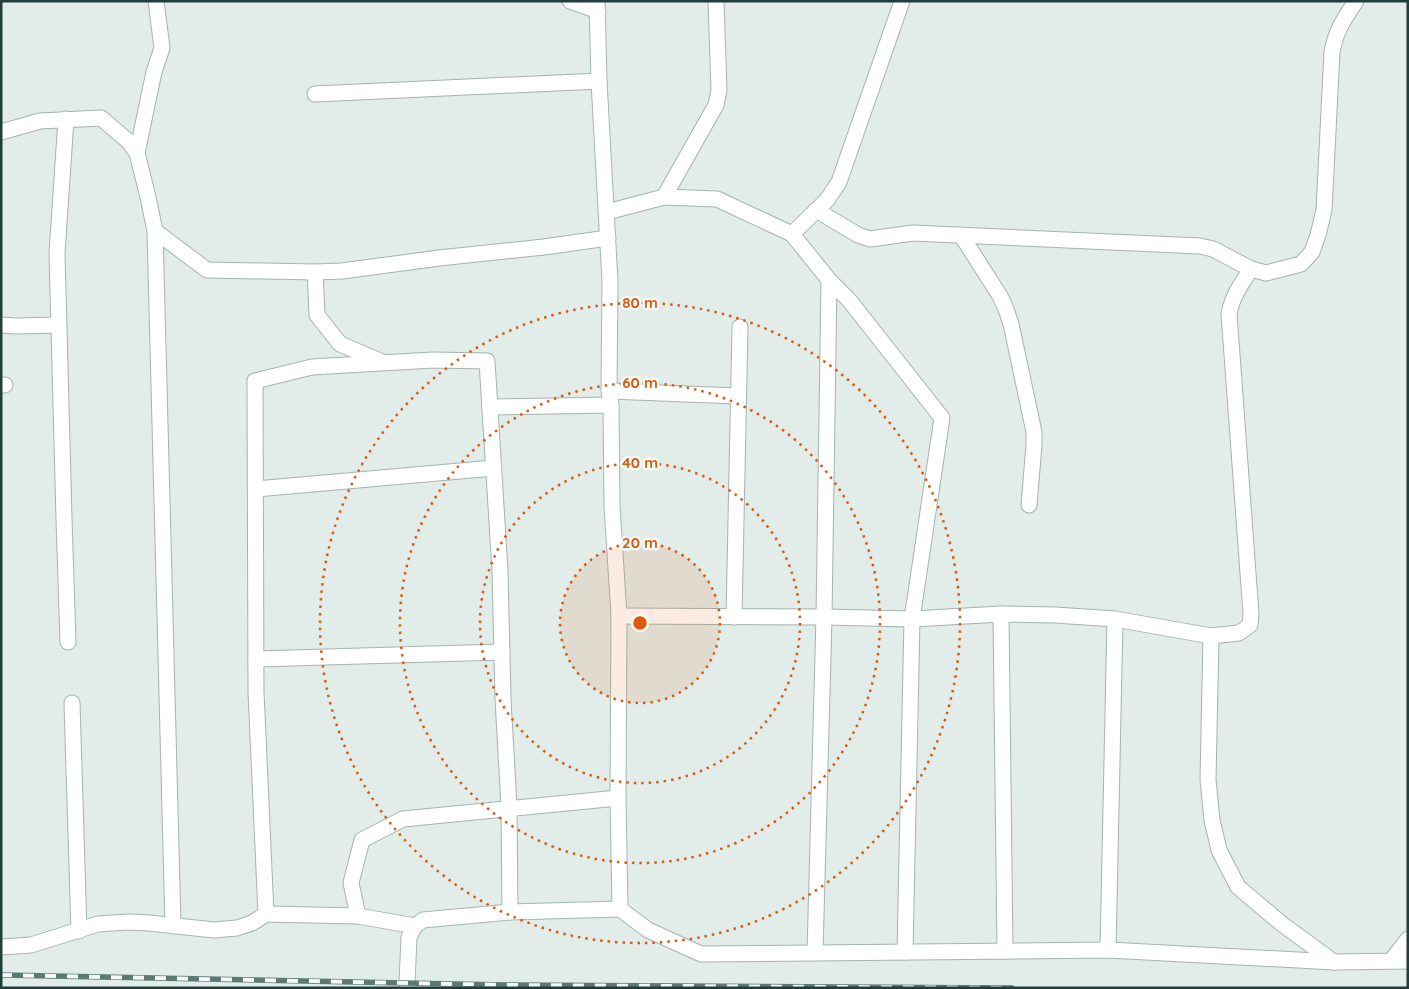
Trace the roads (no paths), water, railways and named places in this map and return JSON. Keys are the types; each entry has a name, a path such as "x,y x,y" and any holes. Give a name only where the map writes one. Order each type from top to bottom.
{"street":[{"path":"137,153 154,72 162,48 156,1"},
{"path":"570,1 598,6 599,81 610,282 612,506 620,616 618,798 620,909"},
{"path":"664,197 716,105 719,90 716,1"},
{"path":"792,234 827,200 839,182 902,1"},
{"path":"816,210 858,235 870,239 913,233 1200,246 1213,249 1251,269 1266,273 1301,264 1312,252 1324,210 1333,45 1339,27 1356,1"},
{"path":"315,94 599,81"},
{"path":"1,132 40,121 101,118 128,141 137,153 148,197 155,232 173,926"},
{"path":"66,120 57,253 68,642"},
{"path":"607,212 664,197 717,199 792,234 829,280 849,300 942,418 912,619 905,952"},
{"path":"155,232 207,270 315,272 342,271 608,238"},
{"path":"961,235 1000,296 1011,324 1034,432 1029,505"},
{"path":"620,616 912,619 1001,614 1055,615 1115,620 1211,636 1239,633 1250,625 1252,614 1229,314 1236,292 1251,269"},
{"path":"315,272 317,315 340,344 383,363"},
{"path":"815,953 824,617 829,280"},
{"path":"1,325 59,325"},
{"path":"734,617 740,327"},
{"path":"266,914 256,659 255,381 312,366 433,360 487,361 500,571 509,807 510,912"},
{"path":"490,407 610,398 738,396"},
{"path":"256,489 494,468"},
{"path":"1001,614 1005,951"},
{"path":"1108,950 1115,620"},
{"path":"1211,636 1208,780 1212,820 1219,850 1238,887 1282,924 1334,962"},
{"path":"256,659 502,652"},
{"path":"72,702 79,931"},
{"path":"358,916 351,883 362,840 404,819 509,807 618,798"},
{"path":"408,988 409,937 414,926 423,920 510,912 620,909 648,930 701,954 1108,950 1334,962 1408,962"},
{"path":"1,947 32,945 98,924 128,922 214,930 238,928 252,923 266,914 358,916 414,926"},
{"path":"1391,961 1408,939"}],"railway":[{"path":"1,975 506,985 1012,988"}]}
